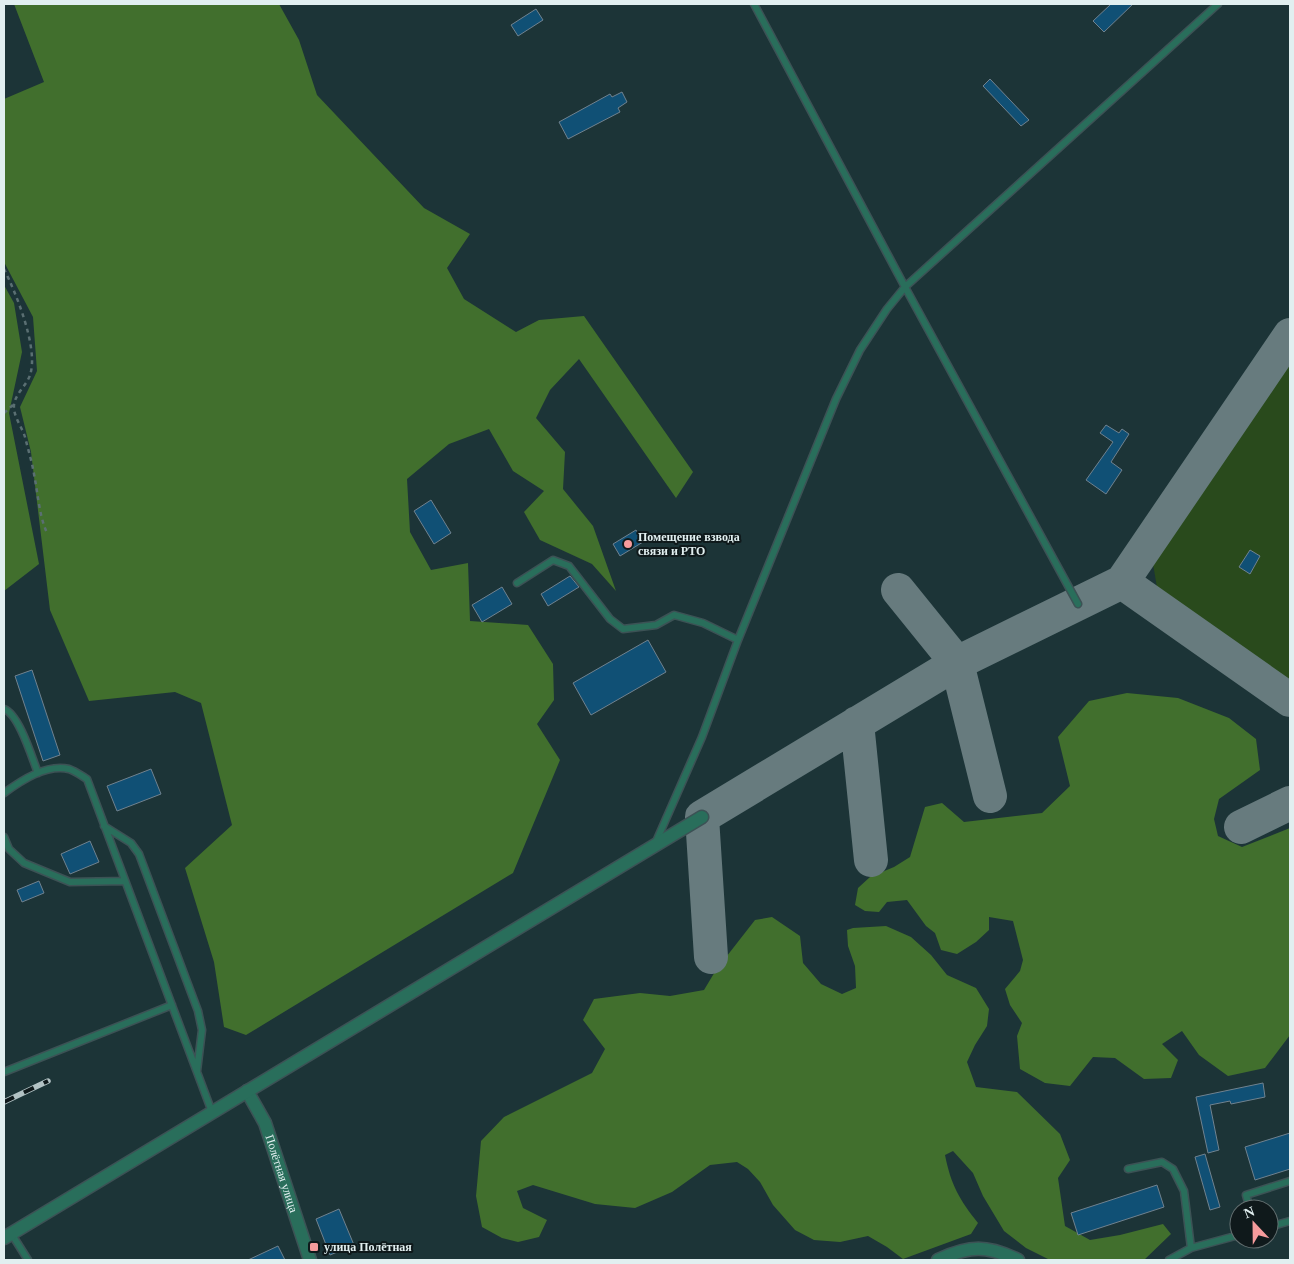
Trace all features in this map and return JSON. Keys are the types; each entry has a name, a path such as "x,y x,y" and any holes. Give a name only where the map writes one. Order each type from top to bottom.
{"street":[{"path":"8,1236 702,817"},
{"name":"Полётная улица","path":"247,1091 265,1123 310,1260"},
{"path":"938,1260 952,1254 977,1248 1000,1251 1018,1260"}],"lane":[{"path":"754,4 905,287 1078,604"},
{"path":"654,845 702,737 738,640 836,398 860,350 887,309 905,287 1218,4"},
{"path":"517,583 553,560 569,566 610,619 623,629 656,625 674,615 703,623 738,640"},
{"path":"4,709 8,710 16,719 38,774"},
{"path":"4,793 21,780 47,770 70,770 87,779 212,1112"},
{"path":"104,826 131,843 139,854 198,1011 202,1030 197,1072"},
{"path":"4,837 9,849 24,863 70,882 125,881"},
{"path":"4,1072 172,1005"},
{"path":"1128,1169 1162,1162 1173,1168 1184,1191 1191,1248"},
{"path":"1247,1199 1246,1195 1290,1181"},
{"path":"8,1236 28,1260"},
{"path":"1169,1260 1191,1248 1229,1238"}],"path":[{"path":"4,270 14,289 26,328 33,360 30,376 14,404 4,413"},
{"path":"14,404 15,413 24,434 43,523 47,533"}],"green space":[{"path":"14,4 279,4 299,40 317,95 424,208 470,234 447,268 464,299 516,332 539,320 584,316 693,472 676,498 579,359 550,390 536,418 565,452 563,489 593,526 616,591 592,564 540,540 524,512 544,491 513,471 489,429 449,444 407,479 410,532 431,570 468,563 470,621 528,625 553,664 554,700 537,724 560,760 513,873 246,1035 224,1027 214,962 185,868 232,825 201,703 175,692 89,701 50,610 31,452 20,407 37,371 33,317 4,262 4,99 44,82"},
{"path":"4,285 14,303 22,352 9,413 39,564 4,591"},
{"path":"1290,362 1290,688 1159,599 1153,564"},
{"path":"1127,693 1178,698 1229,718 1256,739 1260,770 1219,799 1214,819 1218,836 1242,847 1290,828 1290,1035 1265,1068 1228,1076 1199,1055 1182,1031 1162,1044 1178,1060 1171,1078 1144,1079 1115,1058 1093,1057 1070,1086 1045,1083 1020,1069 1017,1036 1022,1023 1010,1005 1005,989 1020,971 1023,960 1013,921 989,917 989,930 976,942 957,954 941,950 935,933 926,926 907,900 887,902 879,912 865,911 855,905 858,888 870,877 894,867 910,857 925,807 942,803 964,822 1042,813 1070,786 1058,737 1089,701"},
{"path":"772,917 800,936 803,963 821,984 842,994 856,988 855,966 848,946 847,930 886,926 911,937 931,955 947,975 976,988 989,1009 987,1026 967,1062 976,1087 1017,1092 1060,1134 1070,1160 1058,1178 1065,1226 1090,1240 1120,1235 1163,1224 1171,1234 1144,1260 1050,1260 1026,1248 1004,1231 983,1196 973,1173 953,1151 945,1155 950,1175 961,1199 978,1223 971,1234 903,1259 868,1236 840,1242 814,1240 795,1230 773,1205 760,1182 748,1169 737,1162 710,1165 672,1192 635,1208 595,1204 533,1185 517,1191 523,1208 547,1220 539,1237 518,1242 502,1238 482,1227 476,1196 481,1141 504,1117 592,1073 605,1049 583,1020 594,999 640,993 670,996 704,990 716,970 755,920"}],"building":[{"path":"1111,4 1133,4 1104,32 1093,21"},
{"path":"536,9 543,20 518,36 511,25"},
{"path":"990,79 1029,120 1021,126 983,86"},
{"path":"622,92 627,102 618,108 620,112 568,139 559,122 610,94 612,97"},
{"path":"1106,425 1119,433 1122,429 1129,434 1111,462 1122,470 1106,494 1086,480 1113,442 1100,433"},
{"path":"431,500 451,533 434,544 414,511"},
{"path":"636,530 643,542 620,556 613,544"},
{"path":"1250,550 1260,556 1250,574 1239,567"},
{"path":"570,576 579,587 548,606 541,594"},
{"path":"502,587 512,604 482,622 472,605"},
{"path":"648,640 666,672 591,715 573,683"},
{"path":"32,670 60,755 43,761 15,676"},
{"path":"151,769 161,794 117,811 107,786"},
{"path":"90,841 99,862 70,874 61,854"},
{"path":"39,881 44,893 22,902 17,890"},
{"path":"1263,1083 1265,1097 1231,1104 1230,1101 1210,1105 1219,1150 1208,1153 1196,1097"},
{"path":"1290,1133 1290,1169 1255,1180 1245,1147"},
{"path":"1205,1154 1220,1207 1210,1210 1195,1157"},
{"path":"1157,1185 1164,1207 1078,1235 1071,1213"},
{"path":"339,1209 354,1245 330,1255 316,1219"},
{"path":"278,1246 285,1260 248,1260"}],"taxiway":[{"path":"1290,335 1122,582 1290,700"},
{"path":"711,957 702,817 957,663 1122,582"},
{"path":"898,590 957,663 990,796"},
{"path":"857,723 871,860"},
{"path":"1241,827 1290,803"}],"railway":[{"path":"4,1102 48,1081"}],"place":[{"name":"Помещение взвода связи и РТО","path":"628,544"},
{"name":"улица Полётная","path":"314,1247"}]}
